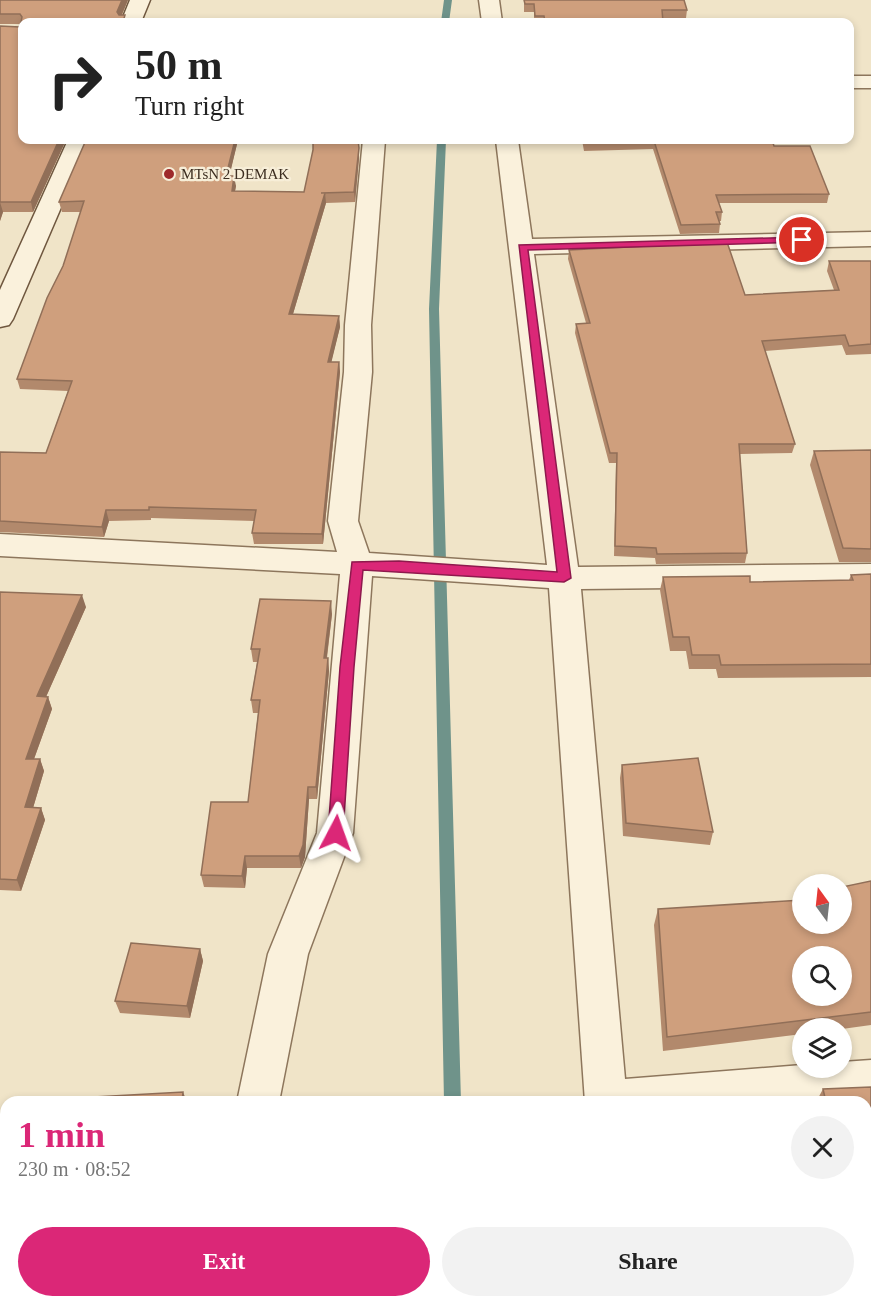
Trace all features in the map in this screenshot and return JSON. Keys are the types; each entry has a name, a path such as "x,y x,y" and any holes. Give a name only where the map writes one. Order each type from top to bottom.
{"street":[{"path":"133,18 140,0"},
{"path":"489,0 491,18"},
{"path":"854,82 871,82"},
{"path":"0,319 77,144"},
{"path":"259,1096 288,954 336,833 347,667 357,565 343,521 358,372 358,325 374,144"},
{"path":"508,144 523,247 564,578 606,1096"},
{"path":"523,247 871,239"},
{"path":"0,545 399,566 564,578 871,575"},
{"path":"678,1096 871,1080"}],"building":[{"path":"0,0 122,0 117,12 119,15 125,15 124,18 22,18 20,14 0,14"},
{"path":"524,0 684,0 687,10 662,10 663,18 544,18 544,16 535,16 534,4 525,4"},
{"path":"0,26 18,27 18,144 57,144 31,202 0,202"},
{"path":"84,144 234,144 226,176 234,176 232,191 304,192 313,144 358,144 354,192 321,193 325,193 289,314 339,316 328,362 339,362 322,534 252,533 256,510 149,507 149,510 106,510 102,527 0,521 0,452 46,453 72,381 17,379 47,298 63,266 84,201 59,202"},
{"path":"655,144 810,146 829,194 716,195 722,212 716,212 720,224 681,225"},
{"path":"727,242 745,295 839,290 829,261 871,261 871,344 849,346 845,335 762,341 795,444 739,444 747,553 657,554 656,548 615,546 617,453 610,453 576,324 590,323 569,250"},
{"path":"871,450 871,549 843,548 814,451"},
{"path":"871,574 871,664 721,665 719,655 692,655 689,637 673,637 663,577 750,576 750,582 853,580 851,575"},
{"path":"0,592 82,595 37,696 48,697 26,759 40,759 25,807 41,808 17,880 0,879"},
{"path":"260,599 331,601 324,658 328,658 316,787 308,787 303,845 299,856 245,856 242,876 201,875 211,802 248,802 260,700 251,700 260,649 251,649"},
{"path":"698,758 713,832 626,823 622,765"},
{"path":"871,881 871,1012 822,1018 792,1018 792,1022 667,1037 658,909 792,901 792,934 852,934 852,885"},
{"path":"131,943 200,949 187,1006 115,1001"},
{"path":"871,1087 871,1096 825,1096 823,1089"},
{"path":"183,1092 183,1096 112,1096"}],"waterway":[{"path":"446,18 448,0"},
{"path":"441,144 434,309 453,1096"}],"place":[{"name":"MTsN 2 DEMAK","path":"169,174"}],"route":[{"path":"336,833 347,667 357,565 564,578 523,247 802,240"}]}
